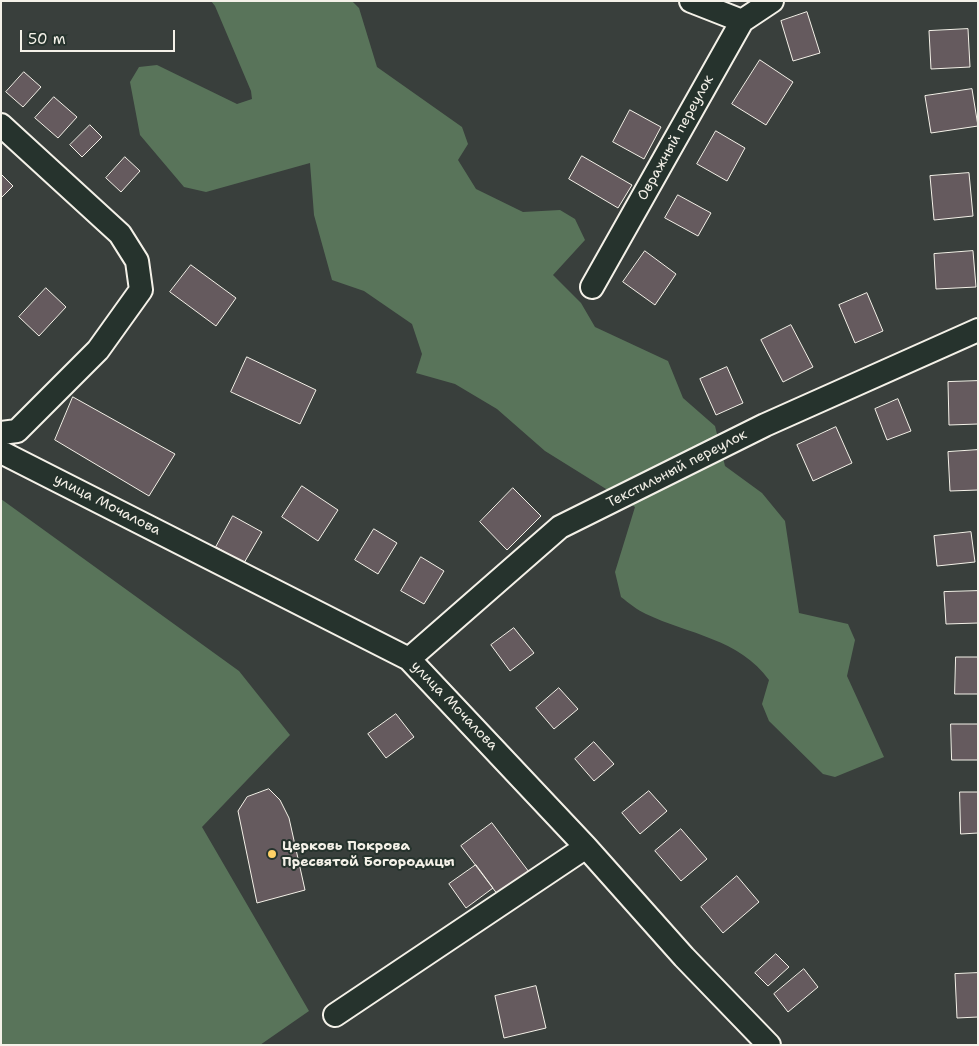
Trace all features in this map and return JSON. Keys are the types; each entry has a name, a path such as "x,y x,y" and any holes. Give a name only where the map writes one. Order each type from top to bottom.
{"street":[{"path":"692,1 742,21"},
{"name":"Овражный переулок","path":"592,287 742,21 772,1"},
{"path":"1,125 120,234 137,261 141,290 98,350 17,431 1,433"},
{"name":"Текстильный переулок","path":"409,658 560,527 765,425 978,330"},
{"name":"улица Мочалова","path":"1,452 409,658 586,847 765,1044"},
{"path":"335,1015 586,847"}],"green space":[{"path":"211,1 352,1 359,8 377,67 462,127 468,144 458,160 476,189 523,212 560,210 575,219 585,240 553,275 581,303 595,327 668,361 683,398 715,426 725,466 762,493 785,521 799,613 848,624 855,640 847,676 884,757 835,777 823,774 769,721 762,704 769,680 757,666 728,646 646,614 621,597 615,572 635,507 545,451 497,409 455,384 416,373 422,354 412,324 364,291 332,280 314,215 310,163 206,192 184,187 140,135 130,82 139,67 157,65 237,104 252,99 251,91 215,6"},
{"path":"1,499 239,671 290,735 202,827 309,1011 260,1045 1,1045"}],"building":[{"path":"807,12 820,53 793,61 781,21"},
{"path":"968,29 970,67 931,69 929,31"},
{"path":"760,60 793,82 766,125 732,104"},
{"path":"24,72 41,87 23,107 6,92"},
{"path":"972,89 978,126 931,133 925,96"},
{"path":"54,97 77,117 58,138 35,118"},
{"path":"630,110 661,127 644,159 613,142"},
{"path":"90,125 102,137 82,157 70,145"},
{"path":"716,131 745,148 727,181 697,164"},
{"path":"582,156 632,185 618,208 569,179"},
{"path":"125,157 140,171 121,192 106,178"},
{"path":"969,173 973,216 934,220 930,176"},
{"path":"1,174 13,186 1,198"},
{"path":"678,195 711,213 698,236 665,218"},
{"path":"645,251 676,274 655,305 623,282"},
{"path":"973,251 976,287 936,289 934,254"},
{"path":"191,265 236,298 216,326 170,292"},
{"path":"46,288 66,307 39,336 19,317"},
{"path":"867,293 883,331 855,343 839,305"},
{"path":"791,325 813,367 783,382 761,340"},
{"path":"247,357 316,390 300,424 231,392"},
{"path":"727,367 743,403 716,415 700,379"},
{"path":"978,381 978,424 949,425 948,382"},
{"path":"73,397 175,454 149,496 55,440"},
{"path":"898,399 911,431 887,440 875,409"},
{"path":"836,427 852,463 813,481 797,445"},
{"path":"978,450 978,490 950,491 948,452"},
{"path":"302,486 338,510 318,541 282,517"},
{"path":"513,488 541,516 507,550 480,522"},
{"path":"233,516 262,532 244,563 216,547"},
{"path":"374,529 397,543 378,574 355,560"},
{"path":"971,532 975,562 937,566 934,536"},
{"path":"421,557 444,571 424,604 401,591"},
{"path":"978,591 978,623 946,624 944,592"},
{"path":"514,628 534,653 510,671 491,645"},
{"path":"956,657 978,657 978,694 955,694"},
{"path":"559,688 578,709 554,729 536,708"},
{"path":"396,714 414,737 386,758 368,734"},
{"path":"951,724 978,724 978,760 952,760"},
{"path":"594,742 614,764 594,781 575,759"},
{"name":"Церковь Покрова Пресвятой Богородицы","path":"269,789 280,800 289,818 305,890 257,903 238,811 247,797"},
{"path":"649,791 667,811 640,834 622,813"},
{"path":"960,792 978,792 978,833 961,834"},
{"path":"492,823 529,872 498,895 461,846"},
{"path":"681,829 707,859 681,881 655,851"},
{"path":"476,865 493,888 466,908 449,884"},
{"path":"737,876 759,902 723,933 701,907"},
{"path":"776,954 789,967 768,986 755,973"},
{"path":"804,969 818,987 788,1012 774,994"},
{"path":"978,973 978,1017 957,1018 955,974"},
{"path":"536,986 546,1028 504,1038 495,996"}],"place":[{"name":"Церковь Покрова Пресвятой Богородицы","path":"272,854"}]}
